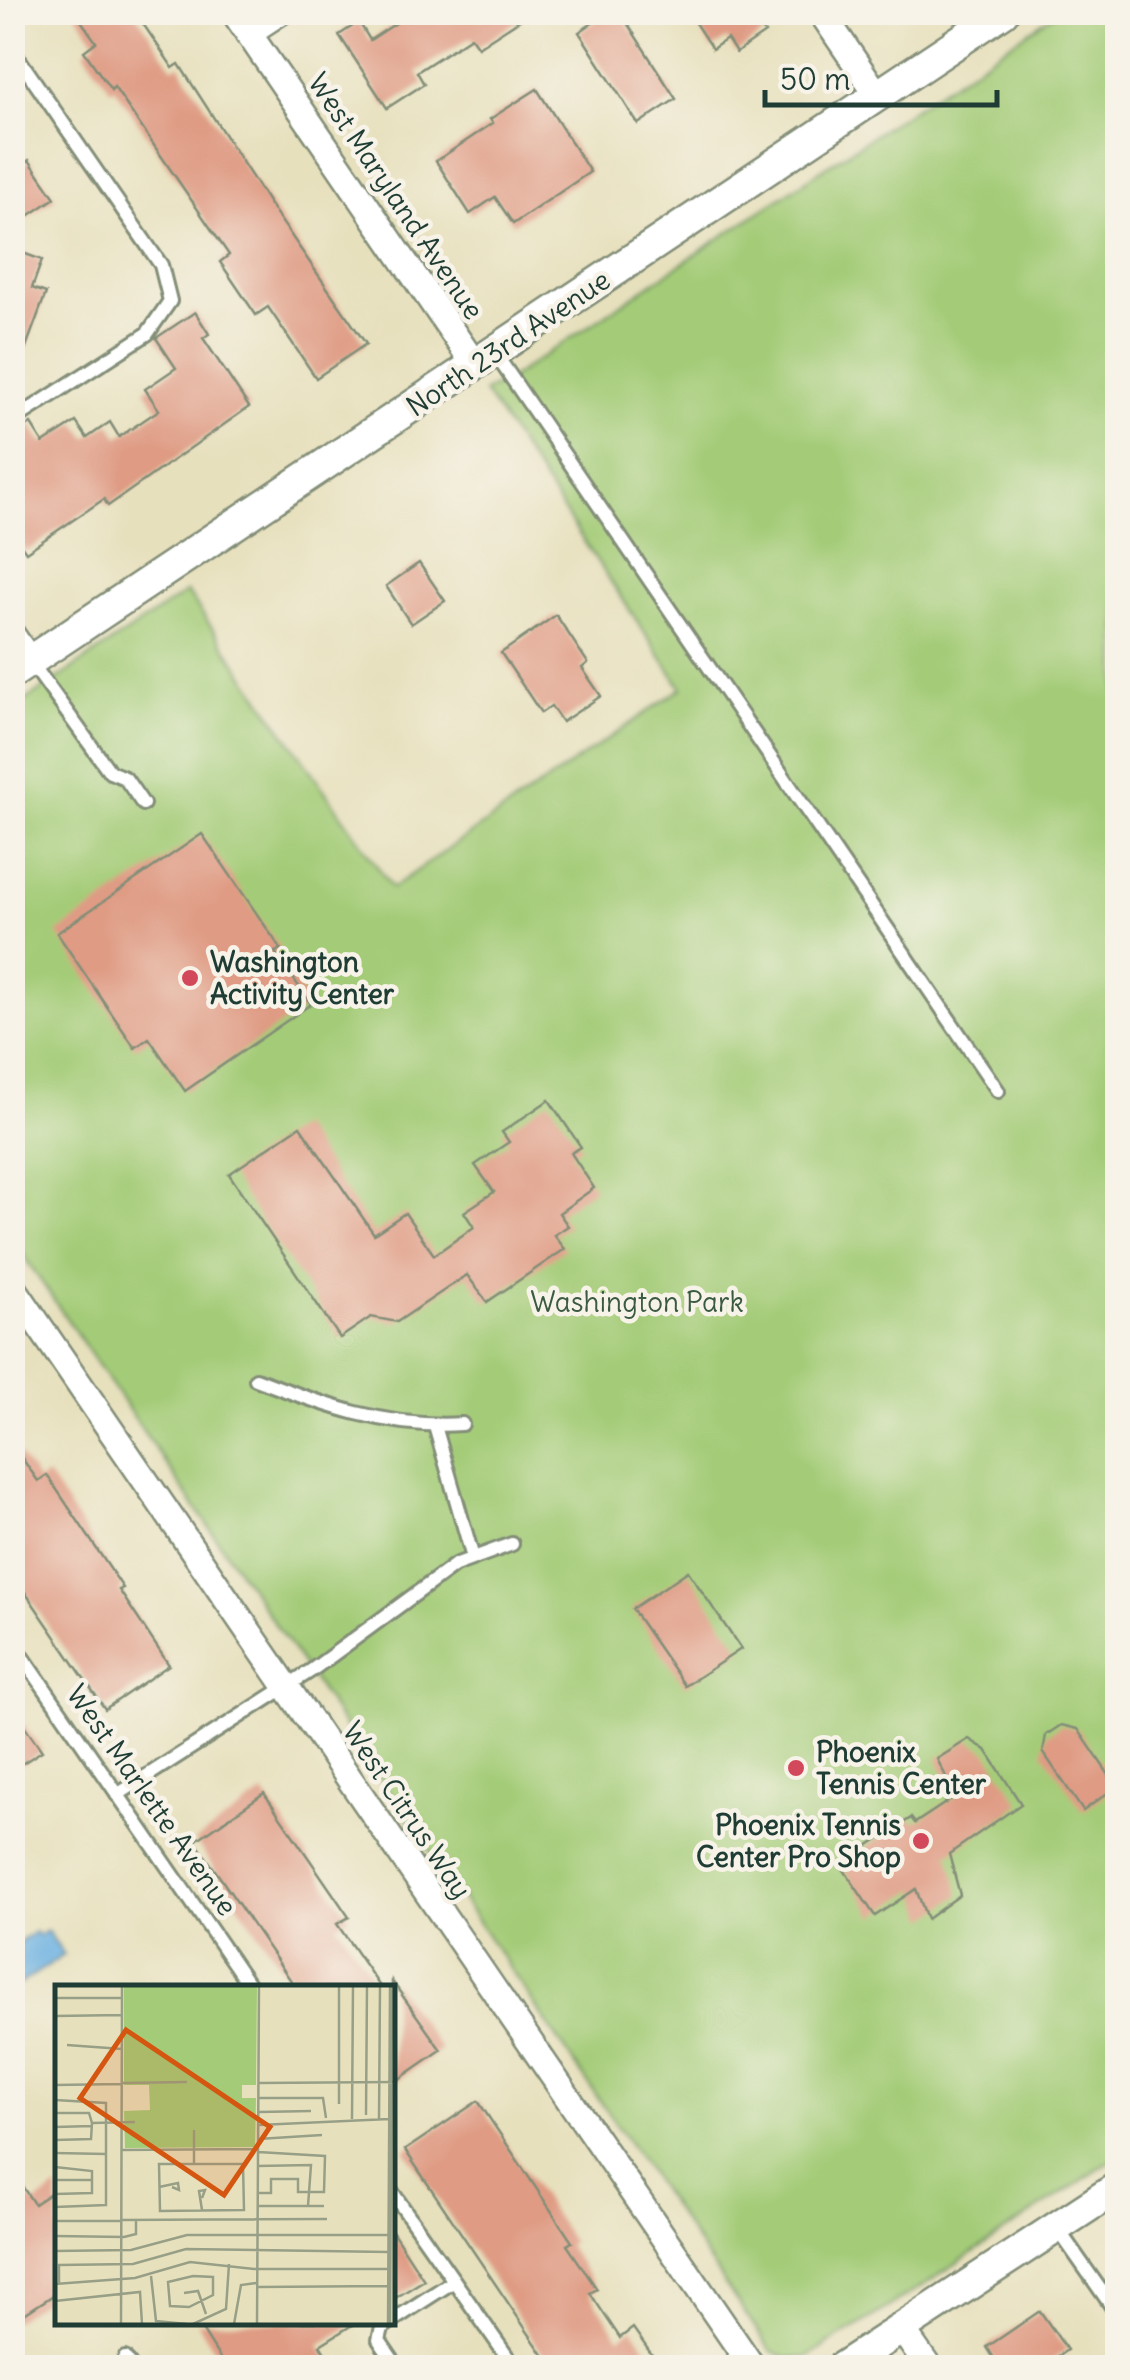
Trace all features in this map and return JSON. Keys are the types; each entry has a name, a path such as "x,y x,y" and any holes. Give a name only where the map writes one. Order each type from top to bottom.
{"street":[{"path":"241,23 280,12"},
{"path":"821,12 878,96"},
{"name":"North 23rd Avenue","path":"21,667 1003,12"},
{"name":"West Maryland Avenue","path":"241,23 484,358"},
{"path":"12,635 21,667"},
{"name":"West Citrus Way","path":"12,1286 753,2368"},
{"path":"841,2368 1118,2187"},
{"path":"901,2328 929,2368"}],"lane":[{"path":"12,49 161,265 170,301 146,334 12,421"},
{"path":"484,358 998,1091"},
{"path":"21,667 110,772 126,778 143,804"},
{"path":"256,1379 336,1410 421,1427 462,1424"},
{"path":"435,1426 473,1558"},
{"path":"117,1795 287,1687 455,1565 512,1544"},
{"name":"West Marlette Avenue","path":"12,1641 248,1985"},
{"path":"395,2196 508,2358 494,2368"},
{"path":"1057,2228 1118,2315"},
{"path":"395,2319 454,2281"},
{"path":"386,2325 379,2340 398,2368"}],"green space":[{"name":"Washington Park","path":"1056,13 1117,13 1117,2157 807,2357 788,2359 770,2350 13,1240 13,709 187,592 392,888 682,688 484,392 511,378"}],"water":[{"path":"47,1931 64,1955 18,1985 13,1977 13,1947 35,1932 38,1936"}],"building":[{"path":"75,12 135,12 173,68 179,64 366,344 316,378 268,307 256,315 220,262 229,255 114,87 111,90 84,51 96,42"},
{"path":"413,12 532,12 478,47 471,37 417,72 424,84 387,108 339,35 359,22 370,40"},
{"path":"609,12 620,12 676,99 638,124 579,32"},
{"path":"688,12 790,12 736,53 727,39 712,49"},
{"path":"537,89 590,172 513,224 495,197 470,214 436,161"},
{"path":"29,160 55,198 12,227 12,172"},
{"path":"12,249 42,260 32,288 46,293 15,377 12,376"},
{"path":"195,312 209,334 203,338 249,407 108,506 104,499 26,552 12,532 12,436 31,424 43,443 76,422 87,438 110,422 119,437 159,410 145,389 176,368 156,338"},
{"path":"419,563 445,601 411,624 386,586"},
{"path":"556,615 588,663 582,668 601,696 562,722 551,706 541,713 501,653"},
{"name":"Washington Activity Center","path":"202,834 281,949 275,952 311,1004 185,1091 149,1038 135,1048 57,933"},
{"path":"549,1100 581,1147 571,1153 594,1188 559,1213 568,1226 554,1235 565,1249 487,1302 467,1275 397,1322 371,1317 340,1338 229,1174 300,1126 374,1234 405,1213 434,1255 474,1227 464,1212 494,1192 475,1165 509,1142 502,1132"},
{"path":"12,1444 38,1481 47,1475 169,1665 105,1709 12,1573"},
{"path":"688,1571 741,1649 685,1686 632,1609"},
{"path":"12,1708 42,1751 12,1770"},
{"path":"1061,1725 1078,1729 1109,1775 1113,1789 1083,1811 1043,1752 1046,1735"},
{"name":"Phoenix Tennis Center Pro Shop","path":"969,1739 986,1750 1021,1804 949,1854 960,1895 927,1919 916,1889 875,1916 840,1864 911,1818 915,1823 956,1796 937,1759"},
{"path":"264,1793 349,1917 337,1924 379,1985 294,1985 195,1841"},
{"path":"395,1985 441,2050 395,2082"},
{"path":"478,2101 572,2242 567,2245 597,2289 590,2293 620,2338 633,2328 661,2368 552,2368 405,2150"},
{"path":"12,2171 34,2204 55,2190 55,2294 12,2322"},
{"path":"395,2236 424,2280 395,2298"},
{"path":"1040,2311 1067,2350 1054,2359 1060,2368 1000,2368 987,2347"},
{"path":"199,2325 352,2325 320,2345 334,2368 226,2368"}],"place":[{"name":"Washington Activity Center","path":"190,978"},
{"name":"Phoenix Tennis Center","path":"796,1768"},
{"name":"Phoenix Tennis Center Pro Shop","path":"921,1841"}]}
